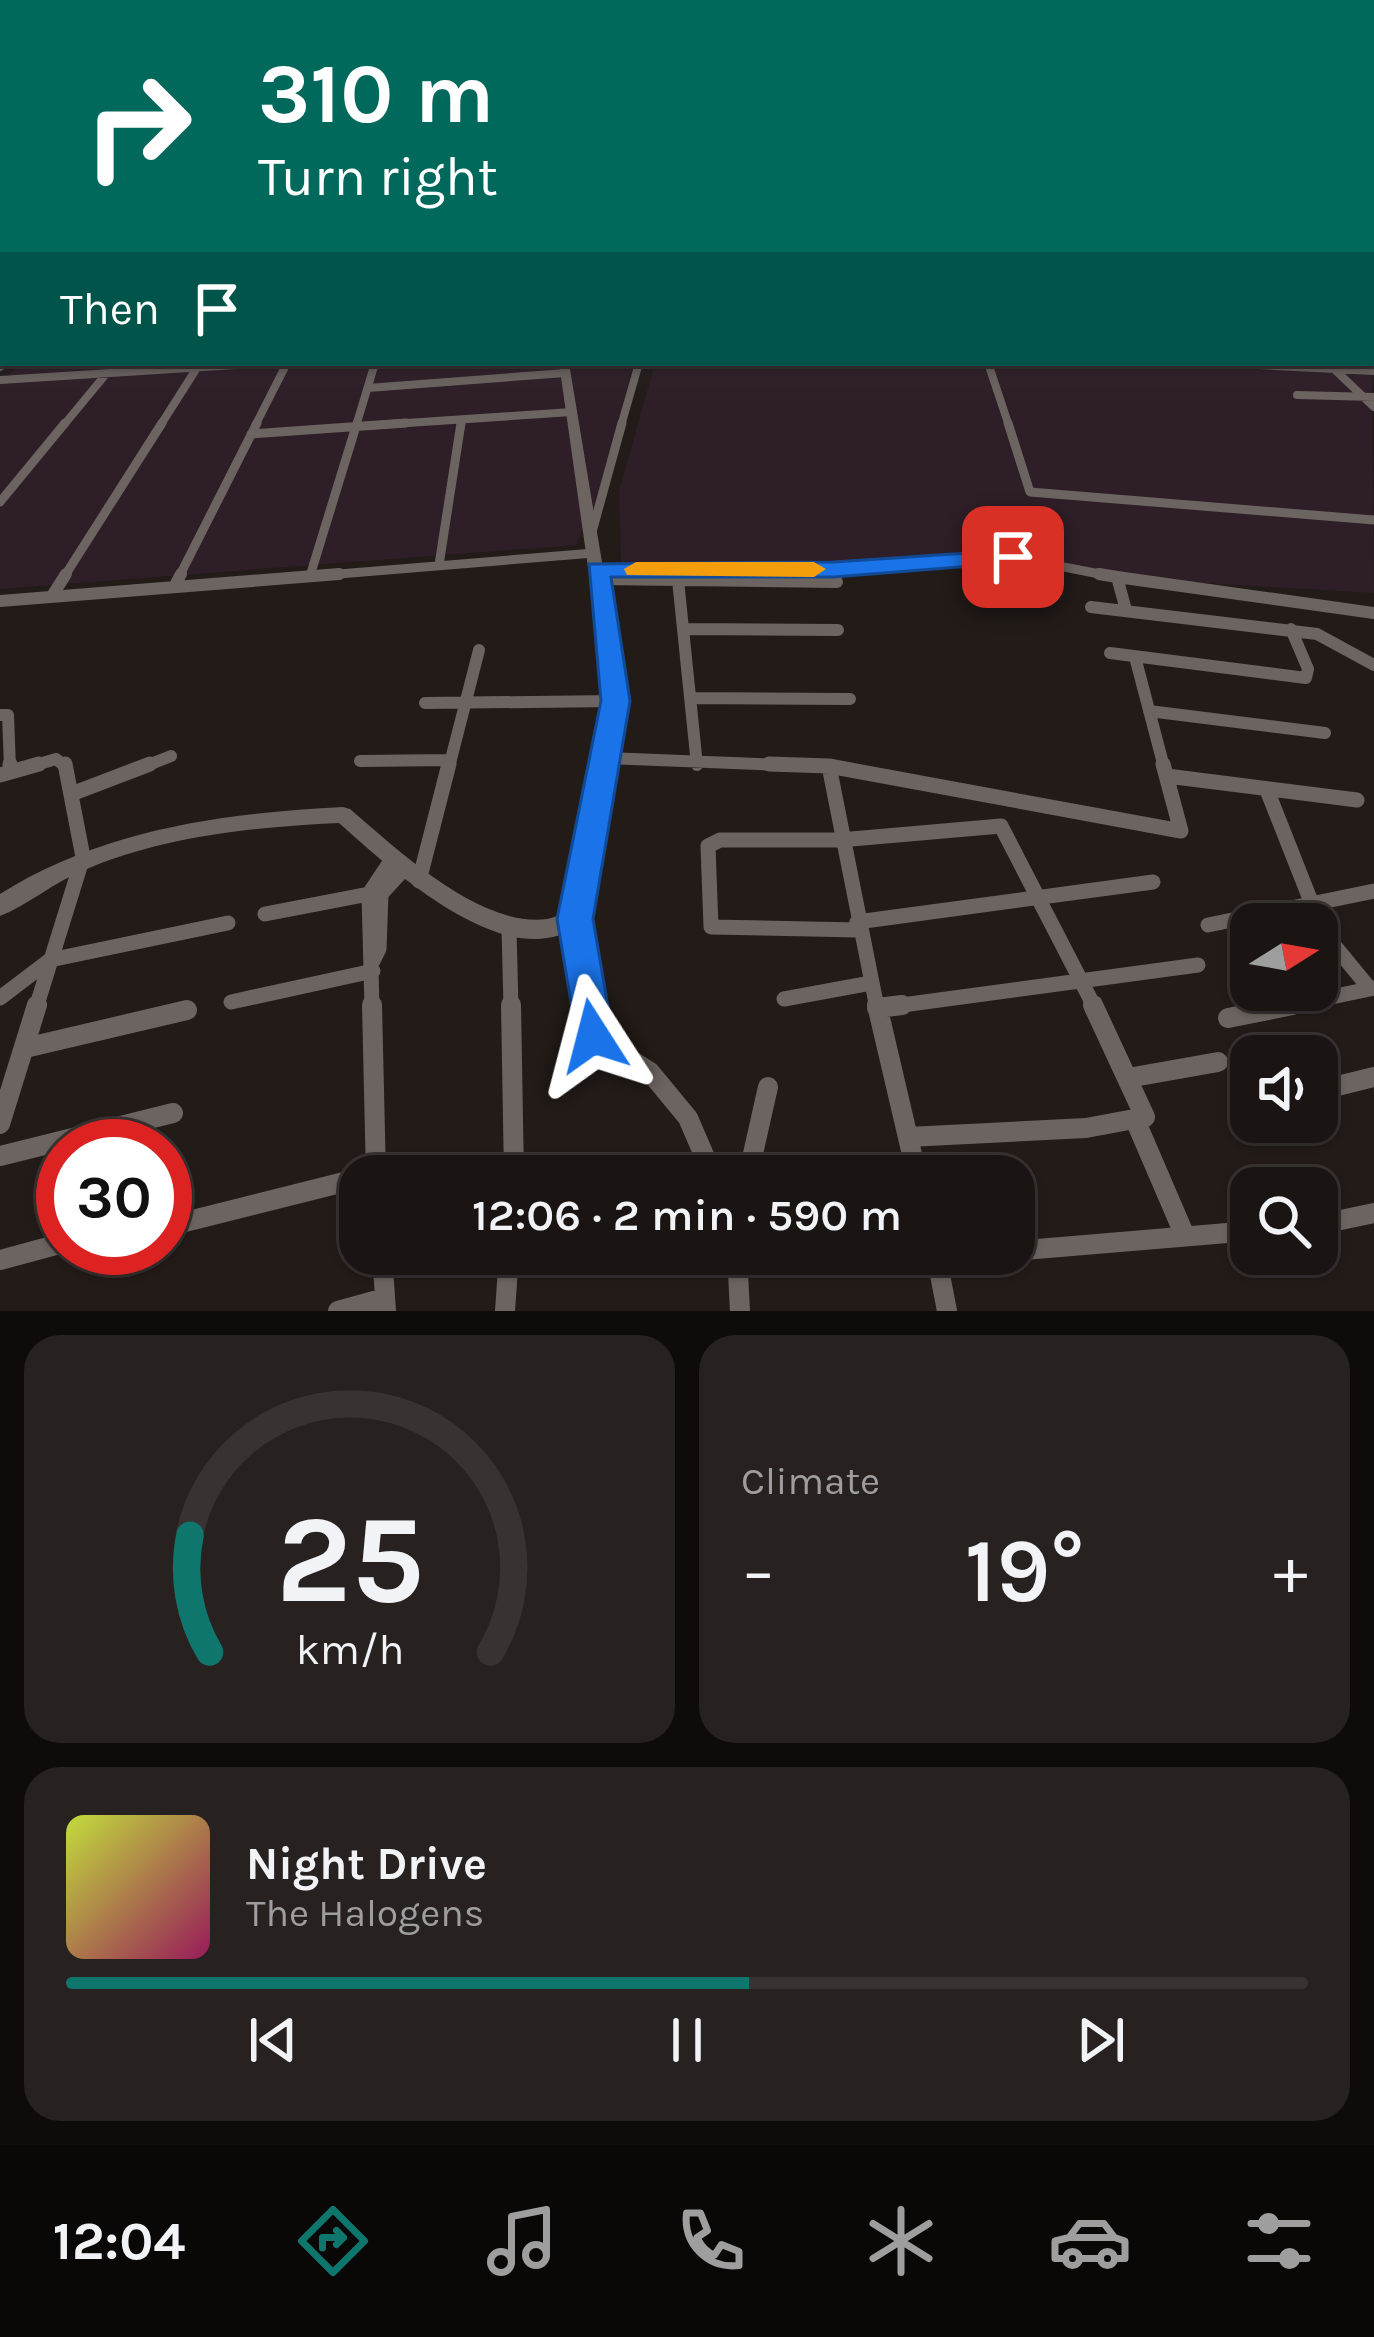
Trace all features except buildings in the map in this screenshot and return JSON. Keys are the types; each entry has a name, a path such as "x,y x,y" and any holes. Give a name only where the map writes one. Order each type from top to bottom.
{"street":[{"path":"0,380 189,366"},
{"path":"52,596 198,366"},
{"path":"174,586 285,366"},
{"path":"310,576 375,366"},
{"path":"592,532 638,366"},
{"path":"989,366 1030,492 1374,520"},
{"path":"1331,366 1374,371"},
{"path":"1331,366 1368,396 1374,407"},
{"path":"368,388 565,368 616,701 575,919 593,1036 608,1050 650,1072 688,1118 704,1155"},
{"path":"0,502 106,374"},
{"path":"1297,395 1368,396"},
{"path":"251,434 572,412"},
{"path":"439,566 462,420"},
{"path":"0,601 439,566 834,569 1013,557 1117,577 1374,613"},
{"path":"597,567 678,580 837,582"},
{"path":"1117,577 1126,610"},
{"path":"678,580 698,765"},
{"path":"1091,607 1291,629 1330,639 1374,665"},
{"path":"684,629 838,629"},
{"path":"1110,653 1306,678 1309,669 1291,629"},
{"path":"370,1155 373,966 380,949 382,894 406,869 450,760 478,650"},
{"path":"607,758 698,765 829,766 1181,831 1135,657"},
{"path":"692,698 850,699"},
{"path":"425,703 616,701"},
{"path":"1149,710 1325,733"},
{"path":"0,715 8,716 5,773 62,759 74,793 83,856 0,1124"},
{"path":"74,793 171,756"},
{"path":"360,761 450,760"},
{"path":"829,766 858,926 912,1155"},
{"path":"1167,776 1358,800"},
{"path":"1267,790 1306,903"},
{"path":"0,906 83,856 282,817 343,815 406,869 509,928 575,919"},
{"path":"908,1137 1144,1118 1081,978 1040,895 1001,826 840,840 711,843 710,925 858,926 1040,895 1153,882"},
{"path":"265,914 369,894 406,869"},
{"path":"1317,903 1374,891"},
{"path":"369,894 366,953 373,966"},
{"path":"1208,925 1230,921"},
{"path":"0,998 50,960 228,923"},
{"path":"509,928 514,1155"},
{"path":"1228,1018 1372,989 1338,945"},
{"path":"877,1008 1198,965"},
{"path":"232,1002 373,966"},
{"path":"784,999 871,983"},
{"path":"25,1048 187,1010"},
{"path":"1128,1078 1218,1062"},
{"path":"1338,1086 1374,1077"},
{"path":"753,1155 768,1087"},
{"path":"0,1156 173,1113"},
{"path":"1136,1122 1185,1236"},
{"path":"192,1220 339,1184"},
{"path":"1338,1221 1374,1214"},
{"path":"1035,1249 1230,1233"},
{"path":"0,1260 36,1250"},
{"path":"338,1311 386,1305 384,1275"},
{"path":"505,1311 508,1275"},
{"path":"738,1275 740,1311"},
{"path":"940,1275 947,1311"}],"shaded area":[{"path":"20,366 632,366 604,486 576,545 0,589 0,381"},
{"path":"654,366 1372,366 1374,593 1136,579 1012,556 859,571 621,563 619,491"}],"slow traffic":[{"path":"636,569 814,569"}],"route":[{"path":"593,1036 575,919 616,701 598,569 834,569 1013,557"}]}
